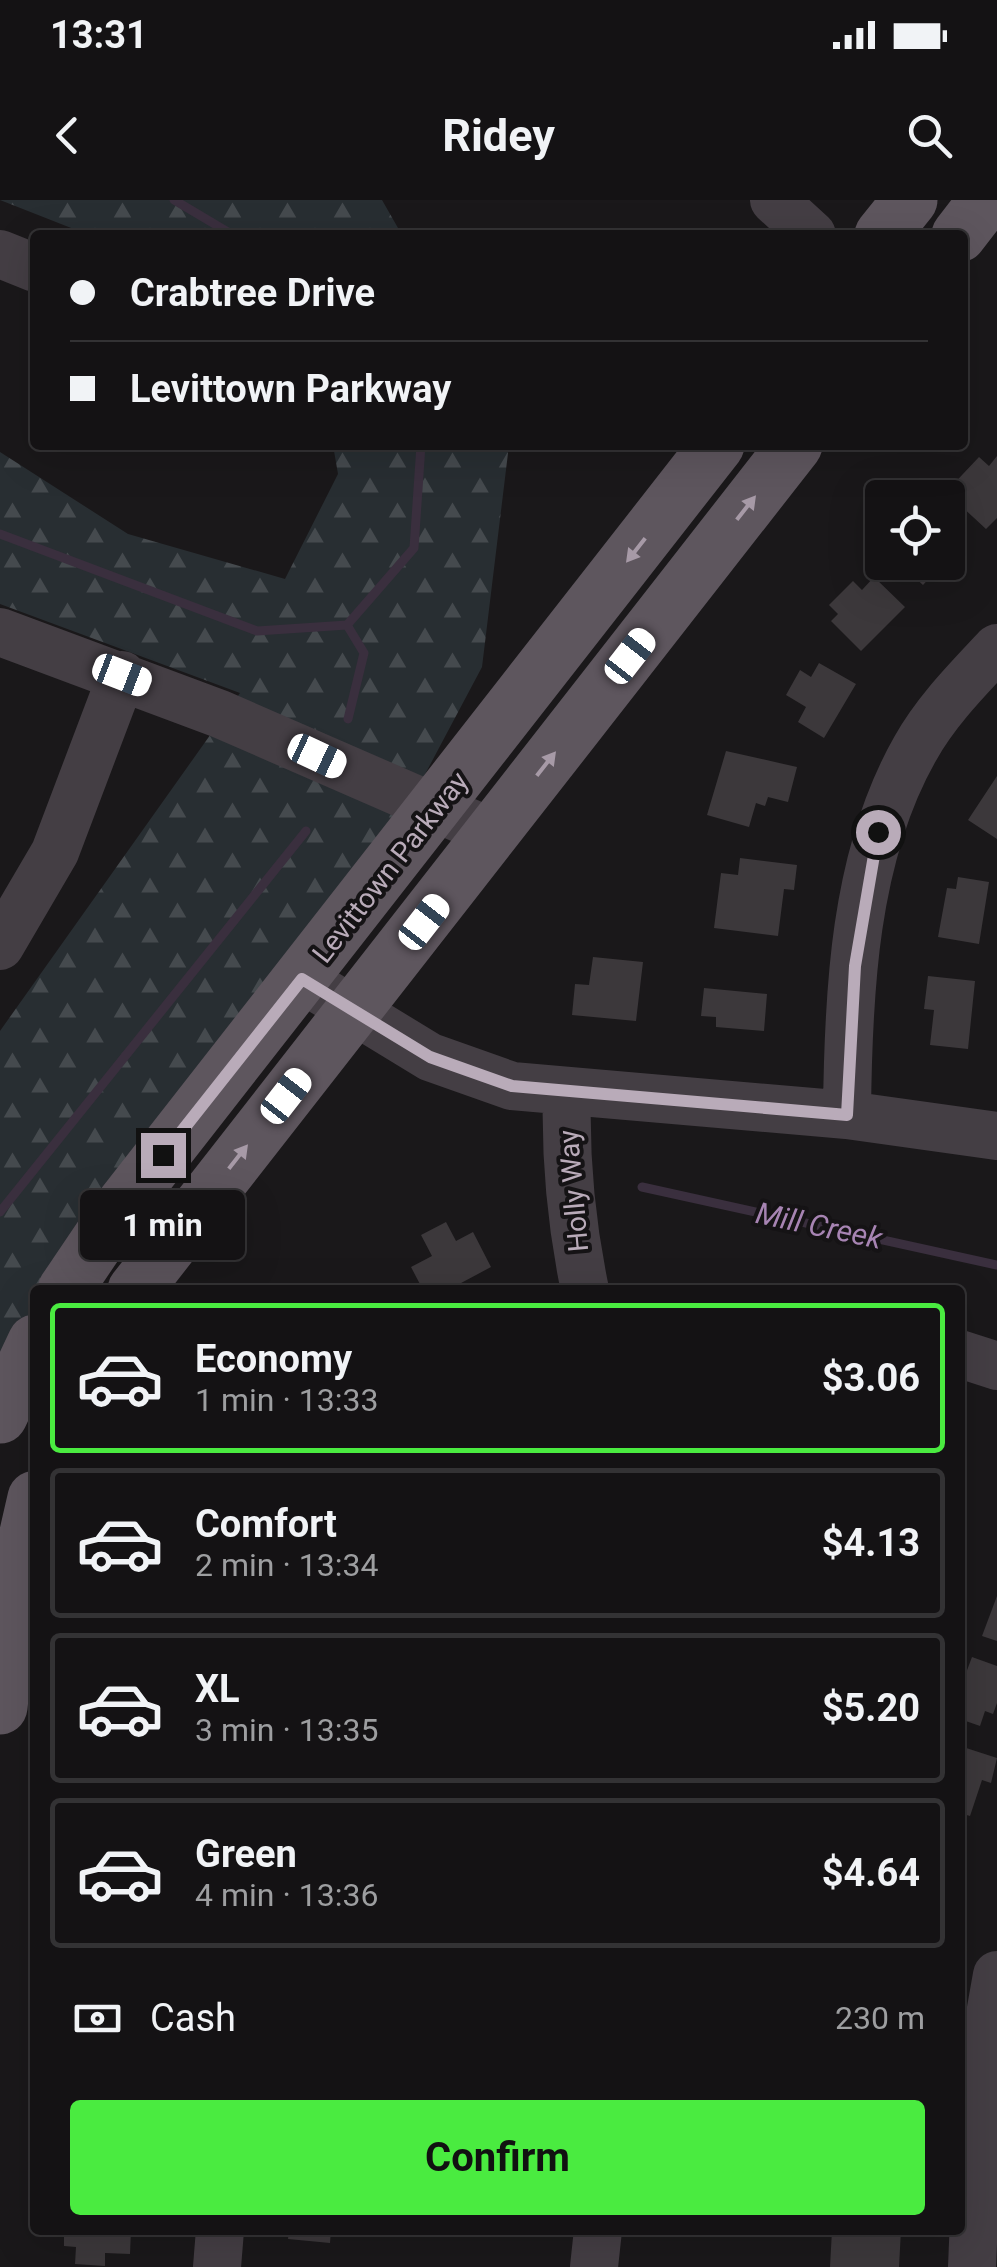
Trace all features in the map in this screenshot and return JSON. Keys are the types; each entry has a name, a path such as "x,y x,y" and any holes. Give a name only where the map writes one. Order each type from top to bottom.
{"main road":[{"path":"886,230 910,200"},
{"path":"963,230 986,200"},
{"name":"Levittown Parkway","path":"68,1285 117,1213 713,450"},
{"path":"140,1285 791,450"},
{"path":"0,1416 30,1353"},
{"path":"0,1707 12,1598 30,1520"}],"street":[{"path":"774,200 807,230"},
{"path":"0,254 30,266"},
{"path":"0,632 122,675 493,833"},
{"path":"847,1115 855,966 873,851 884,813 916,747 997,648"},
{"path":"0,946 56,852 122,675"},
{"path":"302,979 430,1057 512,1086 847,1115 997,1136"},
{"name":"Holly Way","path":"567,1092 566,1158 572,1226 584,1285"},
{"path":"965,1356 997,1366"},
{"path":"972,2267 980,2071 997,1975"},
{"path":"217,2267 220,2235"},
{"path":"594,2267 597,2235"}],"green space":[{"path":"0,200 382,200 399,230 76,230"},
{"path":"334,450 508,450 482,667 423,778 68,1285 30,1285 30,1351 0,1405 0,1031 240,693 0,604 0,452 128,534 285,579 338,474"}],"building":[{"path":"997,456 997,518 986,529 965,510 965,480 957,480 979,457 989,466"},
{"path":"871,580 877,580 905,607 861,651 831,621 838,614 829,605 853,581 862,590"},
{"path":"819,663 856,684 824,738 798,722 806,707 786,695 800,670 811,677"},
{"path":"726,751 797,767 788,802 768,797 765,806 756,803 749,827 707,815"},
{"path":"997,776 997,839 968,820"},
{"path":"740,858 797,865 794,890 784,889 778,936 714,928 721,873 738,875"},
{"path":"958,877 989,882 979,944 938,937 947,888 956,889"},
{"path":"593,957 643,962 636,1021 572,1015 575,984 589,985"},
{"path":"928,976 975,981 968,1049 930,1045 934,1010 924,1009"},
{"path":"704,988 767,994 764,1031 716,1027 716,1017 701,1016"},
{"path":"446,1222 456,1241 473,1232 491,1267 457,1285 420,1285 411,1267 432,1256 421,1235"},
{"path":"997,1596 997,1641 982,1636"},
{"path":"972,1657 997,1666 997,1703 993,1714 985,1711 980,1726 965,1721 965,1676"},
{"path":"965,1748 997,1758 991,1783 982,1780 970,1816 965,1814"},
{"path":"64,2235 131,2235 130,2254 105,2253 105,2266 75,2264 76,2247 64,2246"},
{"path":"288,2235 331,2235 330,2243 288,2239"},
{"path":"832,2235 901,2235 899,2267 830,2267"}],"waterway":[{"path":"174,200 225,230"},
{"path":"0,534 257,631 347,625 414,548 421,450"},
{"path":"347,625 364,653 348,719"},
{"path":"0,1212 306,831"},
{"name":"Mill Creek","path":"642,1187 997,1265"}],"route":[{"path":"163,1155 302,979 430,1057 512,1086 847,1115 855,966 878,832"}]}
